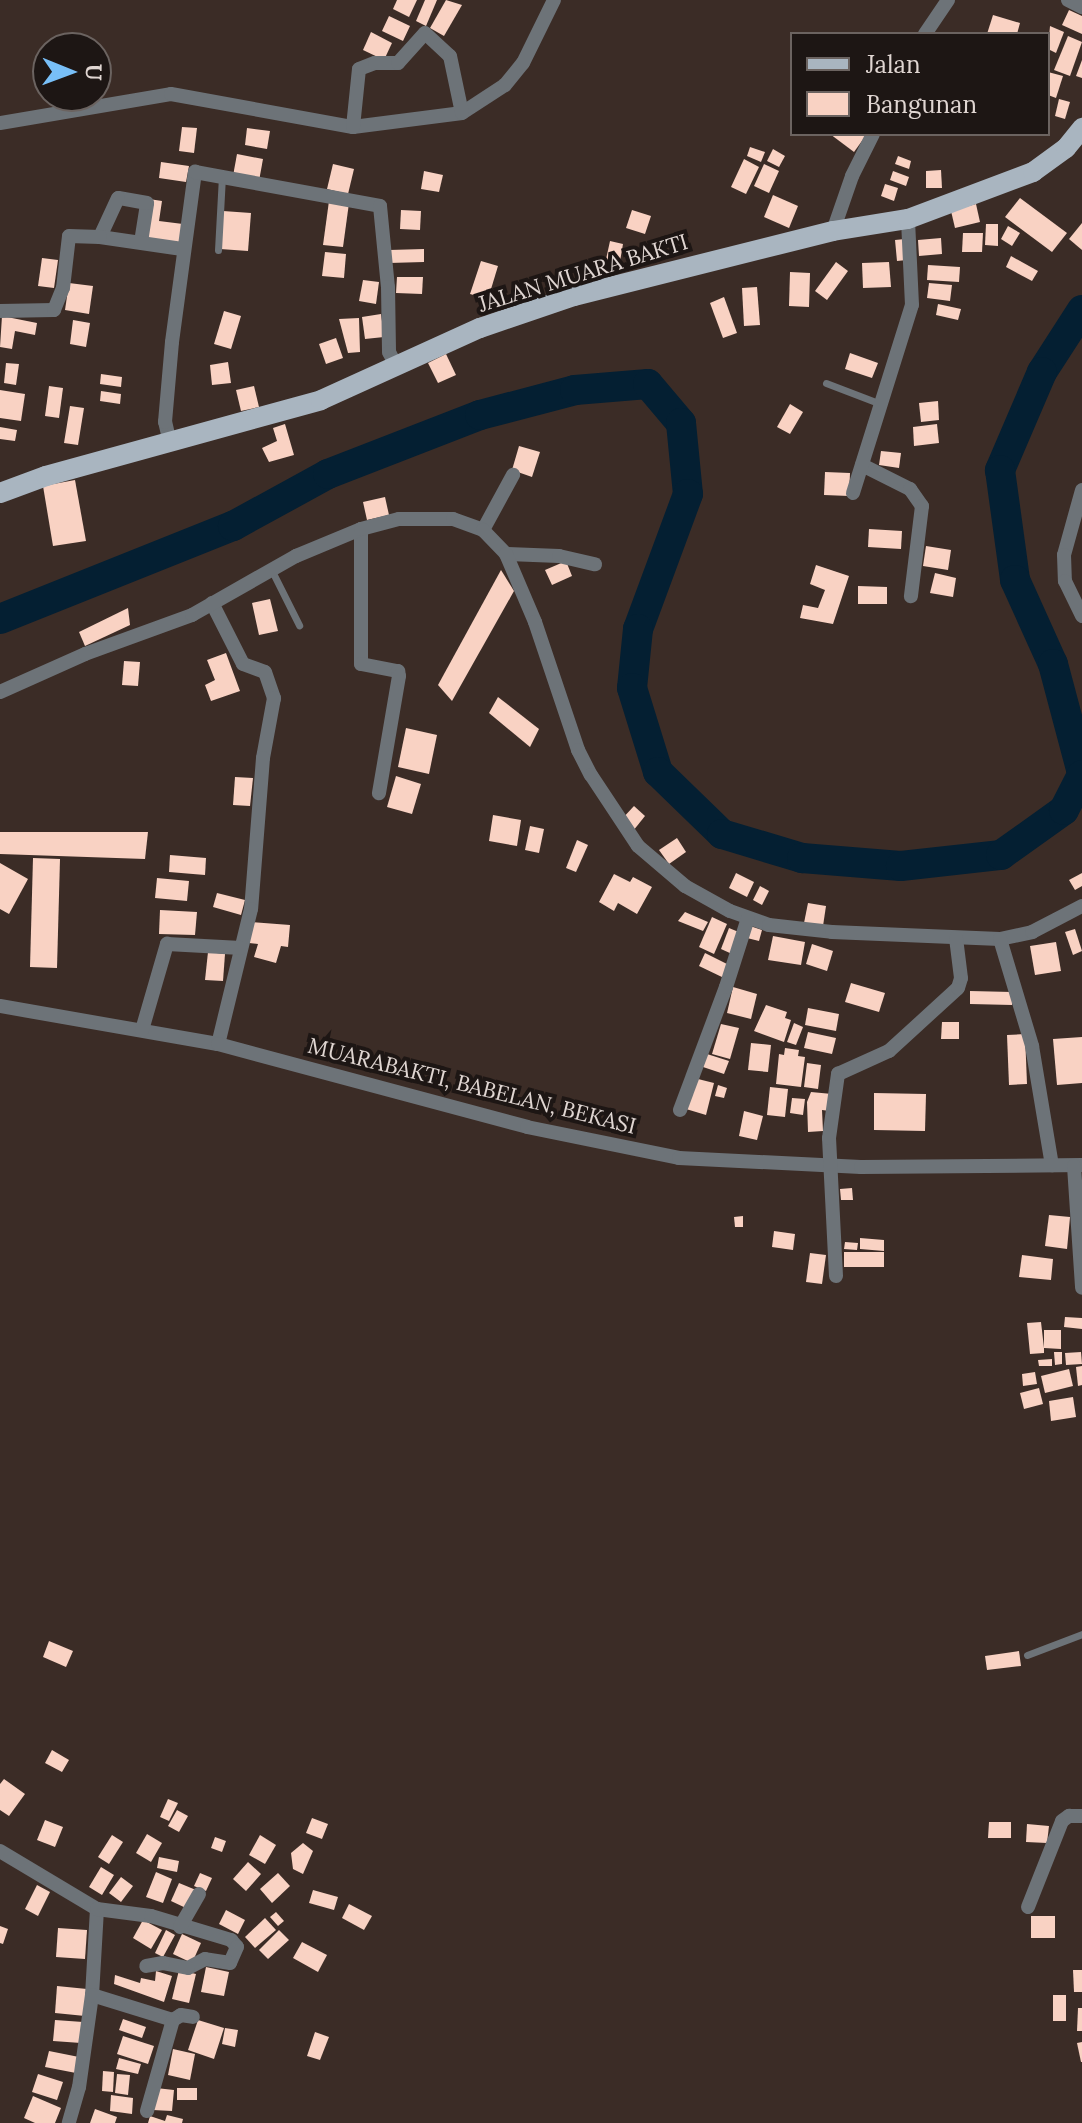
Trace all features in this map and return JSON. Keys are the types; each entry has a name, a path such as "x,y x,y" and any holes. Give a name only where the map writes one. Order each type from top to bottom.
{"main road":[{"name":"JALAN MUARA BAKTI","path":"0,493 46,476 321,400 480,328 574,296 833,231 908,219 1033,172 1059,154 1082,128"}],"street":[{"path":"0,123 171,94 353,127 462,113 505,85 523,63 554,0"},
{"path":"926,32 948,0"},
{"path":"1068,0 1082,7"},
{"path":"353,127 359,69 375,63 398,63 425,33 450,56 462,113"},
{"path":"833,231 852,176 872,136"},
{"path":"170,443 165,422 182,249 193,174 196,172 380,206 388,287 389,352 396,366"},
{"path":"100,237 115,200 139,199 147,203 141,242"},
{"path":"853,493 878,403 914,294 908,219"},
{"path":"0,311 54,310 63,288 69,236 100,237 182,249"},
{"path":"862,465 910,489 922,506 911,596"},
{"path":"483,530 513,475"},
{"path":"1082,490 1076,528 1064,555 1065,581 1082,616"},
{"path":"0,692 85,654 192,615 271,569 361,529 399,519 435,517 483,530 506,554 535,622 578,750 620,823 638,846 685,886 748,918 769,925 832,932 1000,939 1032,932 1082,906"},
{"path":"361,529 361,664 398,671 399,676 379,793"},
{"path":"506,554 559,556 595,564"},
{"path":"212,603 243,664 265,672 274,691 263,758 251,909 218,1044"},
{"path":"680,1110 748,918"},
{"path":"836,1276 829,1138 838,1074 889,1051 958,988 961,978 956,938"},
{"path":"1000,939 1032,1046 1052,1165"},
{"path":"142,1030 167,944 241,948"},
{"name":"MUARABAKTI, BABELAN, BEKASI","path":"0,1006 218,1044 527,1127 649,1153 832,1165 1078,1165"},
{"path":"1078,1165 1082,1288"},
{"path":"1028,1907 1062,1821 1069,1816 1082,1816"},
{"path":"0,1851 97,1909 139,1913 235,1942 234,1959 230,1963 205,1959 188,1968 163,1963 146,1966"},
{"path":"180,1927 199,1894"},
{"path":"69,2123 79,2087 92,1995 97,1909"},
{"path":"92,1995 173,2020"},
{"path":"147,2111 173,2020 181,2015 193,2017"}],"lane":[{"path":"218,250 222,177"},
{"path":"826,383 878,403"},
{"path":"271,569 299,625"},
{"path":"1027,1655 1082,1634"}],"building":[{"path":"397,0 417,0 409,17 393,9"},
{"path":"425,0 437,0 426,26 416,21"},
{"path":"446,0 462,5 444,36 430,28"},
{"path":"1069,10 1082,16 1082,34 1062,25"},
{"path":"993,15 1020,23 1018,32 988,32"},
{"path":"389,16 410,26 403,41 382,31"},
{"path":"1050,26 1064,32 1056,53 1050,50"},
{"path":"371,32 392,43 384,60 363,50"},
{"path":"1068,36 1082,42 1070,76 1054,70"},
{"path":"1082,60 1082,78 1076,76"},
{"path":"1050,73 1063,76 1056,98 1050,96"},
{"path":"1059,99 1070,102 1065,119 1055,116"},
{"path":"182,127 197,128 194,153 179,151"},
{"path":"247,128 270,131 267,149 245,145"},
{"path":"833,136 866,136 854,152"},
{"path":"750,147 765,152 761,162 747,156"},
{"path":"773,149 785,156 779,167 767,161"},
{"path":"237,154 263,159 259,181 233,176"},
{"path":"898,156 911,161 909,169 895,164"},
{"path":"744,159 759,167 746,194 731,187"},
{"path":"161,162 189,166 186,182 159,178"},
{"path":"333,164 354,169 348,194 327,189"},
{"path":"764,164 779,171 769,193 754,186"},
{"path":"941,170 942,188 926,188 926,171"},
{"path":"424,171 443,175 439,192 421,189"},
{"path":"893,171 909,177 906,186 890,180"},
{"path":"885,184 898,188 894,201 881,196"},
{"path":"773,195 798,206 789,228 764,217"},
{"path":"1020,198 1067,233 1052,252 1005,217"},
{"path":"149,199 162,201 159,221 183,224 180,244 148,239"},
{"path":"329,201 349,203 343,247 323,245"},
{"path":"976,204 980,222 955,228 951,211"},
{"path":"401,210 421,211 420,230 400,229"},
{"path":"632,210 651,216 645,234 626,228"},
{"path":"223,211 251,213 248,251 220,249"},
{"path":"1082,223 1082,250 1069,239"},
{"path":"986,224 998,224 998,246 985,245"},
{"path":"1008,226 1020,233 1012,246 1001,239"},
{"path":"963,233 983,233 982,252 962,252"},
{"path":"941,238 942,254 919,256 918,240"},
{"path":"905,239 907,260 897,261 895,240"},
{"path":"610,241 623,244 619,267 605,264"},
{"path":"424,249 424,262 389,263 389,250"},
{"path":"325,252 346,254 344,278 322,276"},
{"path":"1011,256 1038,271 1032,281 1006,267"},
{"path":"42,258 58,260 54,288 38,286"},
{"path":"481,261 498,266 488,299 470,294"},
{"path":"836,262 848,271 827,300 815,291"},
{"path":"889,262 891,287 863,288 862,263"},
{"path":"928,265 960,267 959,282 927,280"},
{"path":"790,272 810,273 809,307 789,306"},
{"path":"397,277 423,277 422,294 396,293"},
{"path":"363,280 379,282 376,304 359,301"},
{"path":"69,283 93,286 89,314 65,310"},
{"path":"929,283 952,285 950,301 927,298"},
{"path":"757,287 760,325 744,326 742,288"},
{"path":"724,297 737,333 723,338 710,303"},
{"path":"938,304 961,309 958,320 936,315"},
{"path":"224,311 241,316 231,349 214,344"},
{"path":"381,314 384,337 365,339 362,317"},
{"path":"2,316 37,323 35,335 15,331 12,349 0,347"},
{"path":"359,318 360,352 348,353 339,319"},
{"path":"73,320 90,323 86,347 70,344"},
{"path":"336,338 343,358 326,364 319,344"},
{"path":"850,353 878,363 872,378 845,369"},
{"path":"446,354 456,375 438,383 428,363"},
{"path":"228,362 231,383 212,385 210,365"},
{"path":"6,363 19,364 16,385 4,383"},
{"path":"101,374 122,377 121,387 100,384"},
{"path":"49,386 63,388 59,418 45,416"},
{"path":"254,386 259,407 241,411 236,390"},
{"path":"0,390 25,394 21,421 0,418"},
{"path":"101,391 121,394 120,404 100,401"},
{"path":"938,401 939,420 921,422 919,403"},
{"path":"790,404 803,412 790,434 777,427"},
{"path":"70,406 84,408 78,445 64,443"},
{"path":"285,424 294,455 269,462 262,448 277,441 273,428"},
{"path":"937,424 939,443 914,446 913,427"},
{"path":"0,427 17,430 15,441 0,439"},
{"path":"519,446 540,452 532,477 512,470"},
{"path":"881,451 901,453 899,468 879,465"},
{"path":"825,472 850,473 849,496 824,495"},
{"path":"75,480 86,541 53,546 43,486"},
{"path":"385,497 389,515 367,520 363,502"},
{"path":"869,529 902,531 901,549 868,547"},
{"path":"926,546 951,550 948,570 923,566"},
{"path":"566,561 572,576 552,585 545,570"},
{"path":"816,565 849,576 833,624 800,618 803,605 818,608 825,590 810,584"},
{"path":"501,570 514,591 452,701 438,685"},
{"path":"935,573 956,578 953,597 930,593"},
{"path":"858,586 887,587 887,604 858,604"},
{"path":"270,599 278,631 259,635 252,603"},
{"path":"128,608 130,625 85,646 79,632"},
{"path":"226,653 240,691 211,701 205,685 215,680 207,660"},
{"path":"124,661 140,662 138,686 122,685"},
{"path":"498,697 539,729 530,747 489,713"},
{"path":"406,728 437,735 429,774 398,767"},
{"path":"396,776 421,784 412,814 387,807"},
{"path":"235,777 253,778 250,806 233,805"},
{"path":"634,806 645,816 633,831 621,820"},
{"path":"493,815 521,820 517,846 489,841"},
{"path":"530,826 544,829 539,853 525,850"},
{"path":"0,832 148,832 145,859 0,854"},
{"path":"677,838 686,852 669,864 659,850"},
{"path":"577,840 588,845 576,872 566,868"},
{"path":"170,855 206,858 205,875 169,872"},
{"path":"33,858 60,859 57,968 30,967"},
{"path":"0,863 28,879 9,914 0,909"},
{"path":"736,873 754,882 747,897 729,888"},
{"path":"1082,873 1082,886 1075,890 1069,880"},
{"path":"614,874 630,882 633,877 652,887 637,914 618,903 614,911 599,902"},
{"path":"157,878 189,881 187,901 155,898"},
{"path":"760,886 769,891 762,905 753,900"},
{"path":"217,893 245,900 241,915 213,907"},
{"path":"808,903 826,906 823,926 804,923"},
{"path":"160,910 197,912 195,935 159,934"},
{"path":"685,912 708,922 703,931 678,921"},
{"path":"712,917 727,924 714,954 699,947"},
{"path":"251,922 290,925 288,947 281,946 276,963 254,957 258,944 249,943"},
{"path":"750,926 762,930 759,941 747,938"},
{"path":"729,928 741,933 732,954 721,949"},
{"path":"1075,929 1082,951 1073,955 1065,932"},
{"path":"773,936 805,942 801,965 768,960"},
{"path":"1056,942 1061,971 1035,975 1030,946"},
{"path":"812,944 833,951 827,971 806,964"},
{"path":"208,952 225,954 223,981 205,980"},
{"path":"705,953 729,965 724,978 699,966"},
{"path":"851,983 885,993 879,1012 845,1002"},
{"path":"733,987 757,994 751,1019 727,1013"},
{"path":"970,991 1012,992 1012,1005 970,1004"},
{"path":"766,1005 787,1012 785,1018 791,1020 784,1042 754,1031"},
{"path":"808,1008 839,1014 836,1031 805,1025"},
{"path":"942,1022 959,1022 959,1039 941,1039"},
{"path":"794,1023 803,1027 796,1045 787,1042"},
{"path":"721,1024 739,1028 730,1059 712,1054"},
{"path":"808,1032 836,1038 832,1054 804,1048"},
{"path":"1025,1034 1027,1084 1009,1085 1007,1035"},
{"path":"1082,1037 1082,1083 1057,1085 1053,1039"},
{"path":"751,1043 771,1045 768,1072 748,1070"},
{"path":"785,1048 799,1050 798,1056 805,1057 801,1087 776,1084 779,1054 784,1055"},
{"path":"707,1054 729,1061 724,1074 703,1067"},
{"path":"807,1063 821,1065 818,1089 804,1087"},
{"path":"694,1078 714,1083 706,1115 686,1109"},
{"path":"718,1085 727,1088 724,1098 715,1096"},
{"path":"770,1087 788,1089 785,1117 767,1115"},
{"path":"811,1092 832,1094 830,1111 822,1110 823,1131 808,1132 807,1102"},
{"path":"874,1093 926,1094 925,1131 874,1130"},
{"path":"792,1098 805,1099 803,1115 790,1113"},
{"path":"744,1111 763,1116 757,1140 739,1136"},
{"path":"852,1188 853,1200 841,1200 840,1189"},
{"path":"1049,1215 1070,1217 1067,1249 1045,1246"},
{"path":"743,1216 743,1227 735,1227 734,1217"},
{"path":"774,1231 795,1234 793,1250 772,1247"},
{"path":"860,1238 884,1240 884,1251 860,1249"},
{"path":"845,1242 858,1243 857,1250 844,1249"},
{"path":"844,1252 884,1252 884,1267 844,1267"},
{"path":"810,1253 826,1255 822,1284 806,1282"},
{"path":"1022,1255 1053,1259 1051,1280 1019,1277"},
{"path":"1065,1317 1082,1318 1082,1329 1064,1327"},
{"path":"1041,1322 1044,1353 1030,1354 1027,1323"},
{"path":"1044,1330 1061,1330 1061,1349 1044,1348"},
{"path":"1054,1352 1062,1352 1062,1364 1055,1365"},
{"path":"1081,1352 1082,1364 1066,1365 1065,1353"},
{"path":"1052,1359 1052,1366 1039,1366 1038,1360"},
{"path":"1082,1366 1082,1385 1078,1386 1076,1367"},
{"path":"1069,1369 1073,1386 1045,1393 1041,1376"},
{"path":"1035,1372 1037,1384 1023,1386 1022,1374"},
{"path":"1039,1388 1043,1404 1024,1409 1020,1393"},
{"path":"1073,1397 1076,1417 1051,1421 1049,1401"},
{"path":"49,1641 73,1651 66,1667 43,1657"},
{"path":"1019,1651 1021,1666 987,1670 985,1656"},
{"path":"52,1750 69,1760 62,1772 45,1763"},
{"path":"4,1779 25,1794 9,1816 0,1810 0,1784"},
{"path":"168,1799 178,1803 169,1821 160,1817"},
{"path":"177,1810 188,1816 179,1832 168,1826"},
{"path":"312,1818 328,1824 322,1839 306,1833"},
{"path":"45,1820 63,1827 55,1847 37,1840"},
{"path":"989,1822 1011,1822 1011,1838 988,1838"},
{"path":"1027,1824 1049,1826 1047,1843 1026,1842"},
{"path":"147,1834 162,1843 151,1862 136,1853"},
{"path":"112,1835 123,1842 109,1864 98,1857"},
{"path":"260,1835 276,1845 265,1864 249,1855"},
{"path":"215,1837 226,1841 222,1852 211,1848"},
{"path":"303,1843 313,1851 303,1874 293,1869 291,1853"},
{"path":"159,1857 179,1861 177,1872 157,1868"},
{"path":"248,1862 261,1874 246,1891 233,1879"},
{"path":"101,1867 114,1875 102,1895 89,1887"},
{"path":"156,1872 172,1879 163,1903 146,1897"},
{"path":"200,1873 212,1878 206,1891 194,1886"},
{"path":"278,1873 290,1886 272,1903 260,1889"},
{"path":"121,1877 133,1886 121,1902 109,1893"},
{"path":"179,1883 196,1890 188,1909 171,1901"},
{"path":"37,1885 50,1892 38,1916 25,1909"},
{"path":"313,1890 338,1897 334,1910 309,1903"},
{"path":"349,1904 372,1916 364,1930 342,1918"},
{"path":"226,1910 245,1920 238,1934 219,1924"},
{"path":"276,1912 284,1921 278,1926 270,1917"},
{"path":"1031,1916 1055,1916 1055,1938 1031,1938"},
{"path":"265,1918 276,1930 255,1948 245,1937"},
{"path":"143,1920 162,1930 151,1949 133,1938"},
{"path":"0,1926 8,1929 3,1944 0,1943"},
{"path":"58,1928 87,1930 85,1959 56,1957"},
{"path":"166,1930 175,1935 163,1957 155,1953"},
{"path":"279,1930 289,1940 268,1959 259,1950"},
{"path":"182,1934 201,1943 192,1963 173,1954"},
{"path":"302,1942 327,1955 318,1972 293,1958"},
{"path":"206,1967 229,1972 224,1996 201,1992"},
{"path":"179,1970 196,1974 189,2003 172,1999"},
{"path":"1073,1970 1082,1970 1082,1992 1074,1992"},
{"path":"156,1971 172,1976 164,2002 114,1984 115,1975 140,1983 141,1978 155,1981"},
{"path":"57,1986 87,1989 85,2016 55,2013"},
{"path":"1053,1995 1066,1995 1066,2021 1053,2021"},
{"path":"1078,2008 1082,2008 1082,2031 1077,2031"},
{"path":"123,2019 146,2027 142,2038 119,2030"},
{"path":"55,2020 83,2022 81,2043 53,2041"},
{"path":"198,2020 224,2028 214,2059 188,2050"},
{"path":"225,2028 238,2030 235,2047 222,2044"},
{"path":"315,2032 329,2037 320,2060 307,2056"},
{"path":"123,2036 154,2046 148,2064 117,2054"},
{"path":"1082,2042 1082,2062 1081,2062 1077,2043"},
{"path":"173,2049 195,2054 190,2080 168,2075"},
{"path":"49,2051 79,2057 76,2073 45,2067"},
{"path":"119,2058 141,2064 138,2074 116,2069"},
{"path":"103,2071 114,2072 113,2092 102,2091"},
{"path":"38,2074 63,2082 57,2100 32,2092"},
{"path":"117,2074 130,2075 128,2095 115,2093"},
{"path":"156,2088 174,2090 172,2111 153,2110"},
{"path":"177,2088 197,2088 197,2100 177,2100"},
{"path":"111,2095 133,2098 132,2114 110,2111"},
{"path":"33,2096 61,2108 55,2123 35,2123 24,2118"},
{"path":"95,2109 117,2117 115,2123 90,2123"},
{"path":"167,2115 183,2119 182,2123 148,2123 150,2116 165,2121"}],"waterway":[{"path":"1082,310 1042,372 1000,470 1015,580 1053,664 1082,773"},
{"path":"0,619 233,526 328,474 480,415 575,390 648,384 681,423 688,494 638,629 632,688 658,772 722,834 802,858 901,866 1001,855 1064,810 1082,775"}]}
